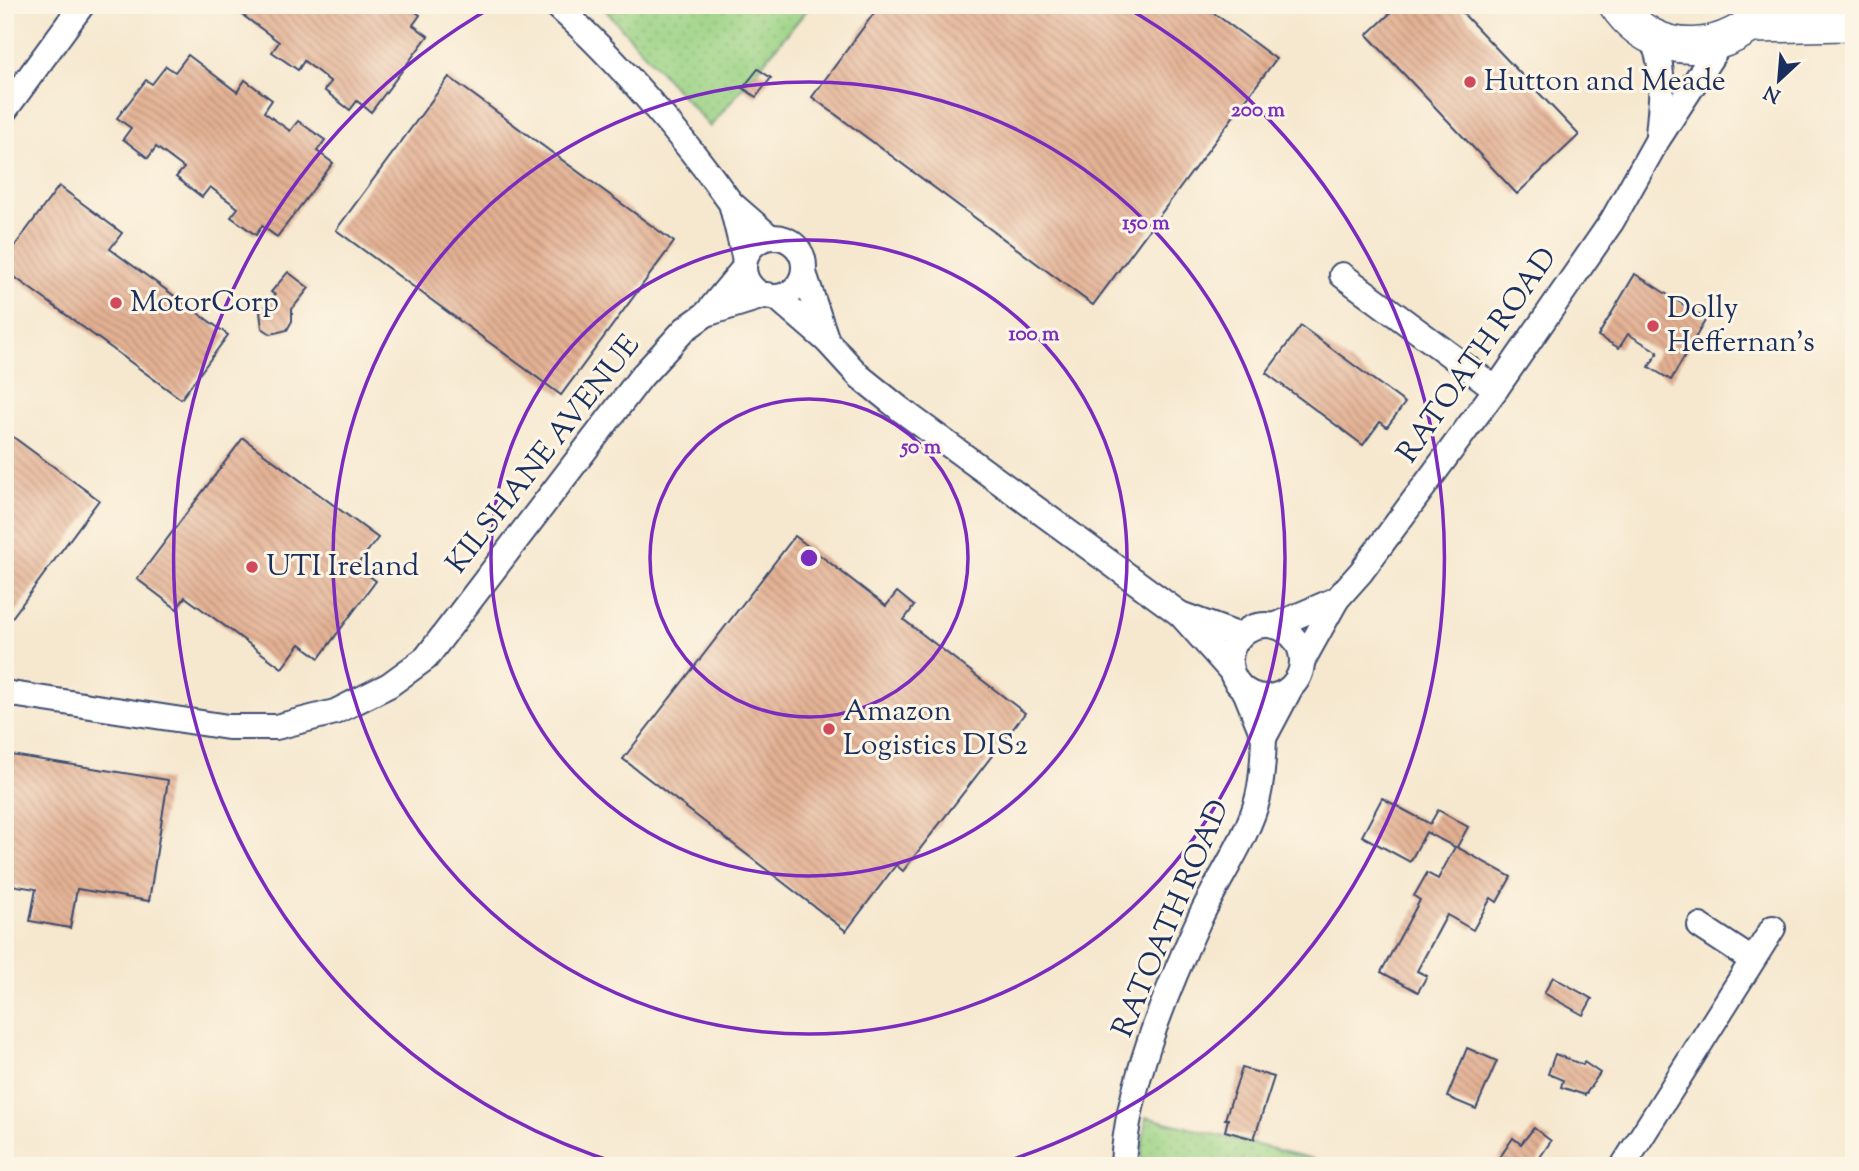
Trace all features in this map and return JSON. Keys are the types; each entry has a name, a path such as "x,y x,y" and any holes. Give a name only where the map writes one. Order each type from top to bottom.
{"street":[{"path":"5,110 82,5"},
{"path":"556,5 579,26 690,150 731,203 770,237 789,240 796,246 827,341"},
{"path":"1617,5 1625,16 1650,35 1683,45 1721,42 1762,15 1854,26"},
{"name":"RATOATH ROAD","path":"1650,35 1660,54 1662,78 1658,139"},
{"name":"RATOATH ROAD","path":"1303,660 1337,600 1362,572 1496,389 1612,221 1658,139 1721,42"},
{"path":"731,203 751,285 771,296 827,341 859,376 900,409 1180,614 1231,671 1245,691 1266,697 1280,695 1297,681 1303,660 1295,639 1274,626 1250,629 1240,636 1233,647 1231,671"},
{"path":"745,264 753,246 770,237"},
{"name":"KILSHANE AVENUE","path":"5,693 228,727 276,727 335,712 389,685 426,658 641,377 685,329 706,314 745,264"},
{"path":"771,296 794,289 804,273"},
{"path":"1342,275 1496,389"},
{"name":"KILSHANE AVENUE","path":"706,314 771,296"},
{"name":"RATOATH ROAD","path":"1274,626 1337,600"},
{"path":"1180,614 1240,636"},
{"name":"RATOATH ROAD","path":"1123,1166 1128,1115 1172,986 1197,923 1248,827 1258,799 1264,738 1290,689"},
{"name":"RATOATH ROAD","path":"1245,691 1264,738"},
{"path":"1700,926 1752,960"},
{"path":"1623,1166 1773,928"}],"green space":[{"path":"601,5 811,5 710,127"},
{"path":"1146,1117 1341,1166 1140,1166"}],"building":[{"path":"229,5 406,5 420,15 413,25 428,36 371,112 357,101 350,110 324,90 331,82 304,61 298,70 272,52 279,42"},
{"path":"880,5 1203,5 1276,59 1093,305 812,97"},
{"name":"Hutton and Meade","path":"1399,5 1455,5 1579,135 1517,194 1367,35"},
{"path":"188,55 237,92 245,80 272,100 264,112 290,131 298,121 325,140 317,151 333,163 277,237 262,226 256,235 231,217 238,208 210,187 202,197 176,177 184,168 156,147 148,158 123,139 131,128 117,118 146,80 152,84 166,66 175,72"},
{"path":"758,69 771,78 756,97 743,88"},
{"path":"449,77 674,242 561,395 336,230"},
{"name":"MotorCorp","path":"59,186 122,233 110,249 228,335 181,399 5,270 5,259"},
{"path":"288,272 309,288 292,309 292,321 287,330 271,334 262,328 260,312 275,295 271,292"},
{"name":"Dolly Heffernan's","path":"1635,274 1706,319 1671,380 1649,367 1658,352 1628,334 1619,348 1598,336"},
{"path":"1301,326 1405,403 1387,427 1380,422 1363,445 1266,373"},
{"path":"5,431 99,500 5,627"},
{"name":"UTI Ireland","path":"243,438 378,538 356,566 376,581 319,658 300,644 282,668 185,597 177,609 137,579"},
{"name":"Amazon Logistics DIS2","path":"795,536 886,606 897,592 914,606 904,620 1025,713 903,871 896,865 846,931 623,759"},
{"path":"5,754 168,780 149,901 77,889 70,928 30,921 36,889 5,884"},
{"path":"1382,798 1430,824 1438,810 1468,827 1457,847 1511,877 1497,902 1491,898 1473,930 1447,915 1417,971 1427,976 1418,992 1381,972 1420,900 1414,896 1427,873 1438,879 1455,847 1426,832 1410,862 1362,836"},
{"path":"1553,977 1592,999 1583,1015 1544,993"},
{"path":"1467,1048 1497,1061 1476,1109 1447,1097"},
{"path":"1555,1054 1583,1065 1584,1062 1600,1073 1585,1095 1561,1087 1563,1080 1548,1074"},
{"path":"1242,1068 1274,1077 1254,1139 1225,1131 1228,1119 1225,1119"},
{"path":"1534,1128 1551,1141 1534,1166 1494,1166 1513,1138 1521,1144"}],"place":[{"name":"Hutton and Meade","path":"1470,82"},
{"name":"MotorCorp","path":"116,303"},
{"name":"Dolly Heffernan's","path":"1653,326"},
{"name":"UTI Ireland","path":"252,567"},
{"name":"Amazon Logistics DIS2","path":"829,729"}]}
